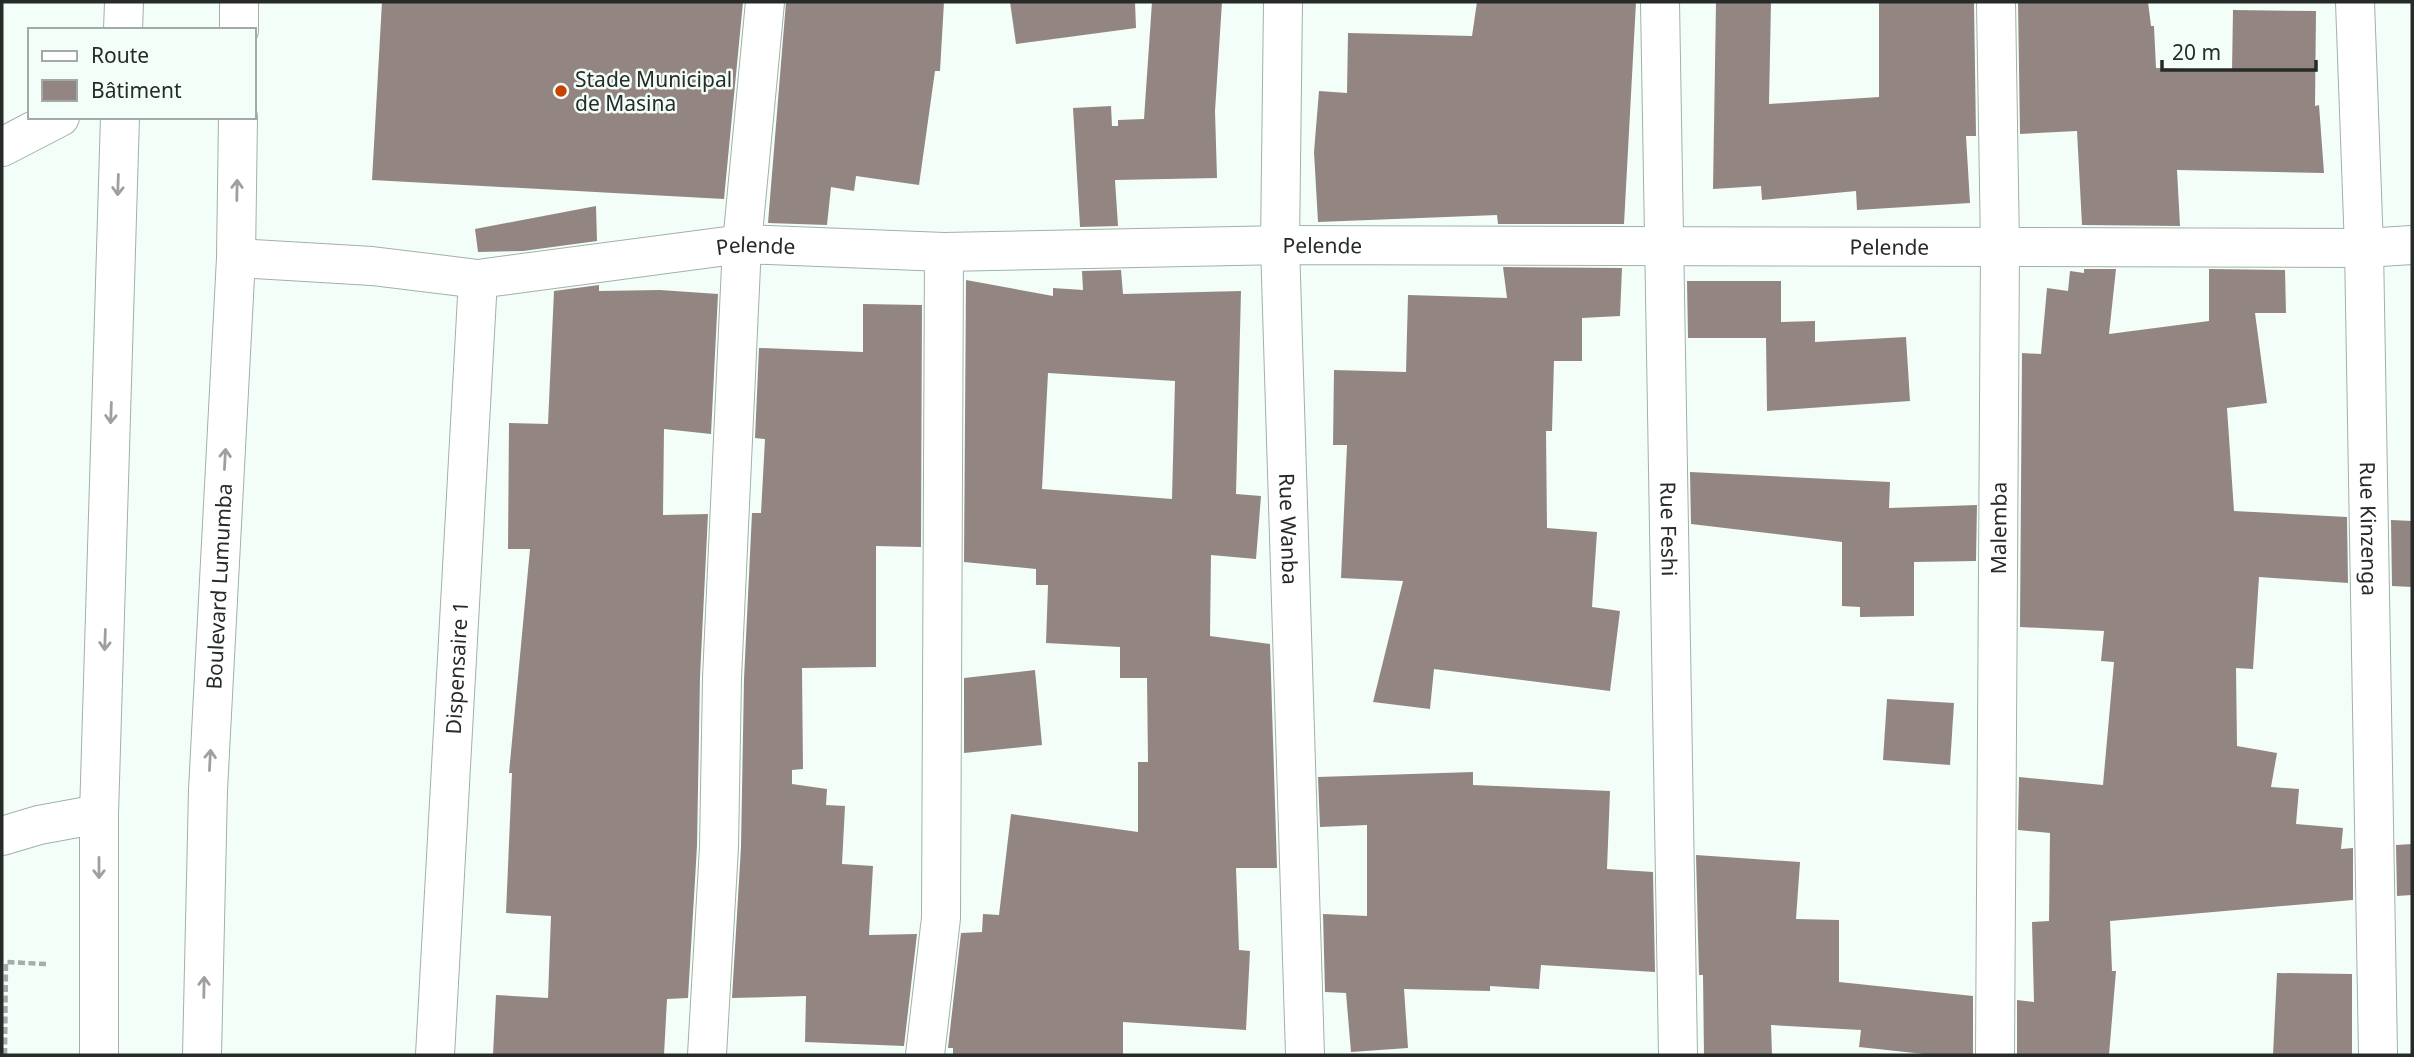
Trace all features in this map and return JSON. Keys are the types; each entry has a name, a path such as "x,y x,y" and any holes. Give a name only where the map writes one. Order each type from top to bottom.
{"main road":[{"path":"123,28 124,2"},
{"path":"239,2 239,28"},
{"path":"708,1055 719,847 722,678 742,244 765,2"},
{"name":"Rue Wanba","path":"1283,2 1280,245 1305,1055"},
{"name":"Rue Feshi","path":"1660,2 1678,1055"},
{"name":"Malemba","path":"1995,1055 2000,247 1996,2"},
{"name":"Rue Kinzenga","path":"2356,2 2364,248 2378,1055"},
{"path":"2,147 56,119"},
{"path":"99,1055 99,814 120,119"},
{"name":"Boulevard Lumumba","path":"202,1055 208,790 236,258 237,119"},
{"name":"Pelende","path":"236,258 372,266 478,279 742,244 944,252 1280,245 2364,248 2412,245"},
{"path":"925,1055 941,918 944,252"},
{"name":"Dispensaire 1","path":"435,1055 478,279"},
{"path":"2,836 40,825 99,814"}],"path":[{"path":"5,1055 6,962 46,964"}],"building":[{"name":"Stade Municipal de Masina","path":"382,2 743,2 724,199 372,180"},
{"path":"786,2 944,2 940,71 935,71 919,185 856,176 854,191 831,187 827,225 768,223"},
{"path":"1010,2 1135,2 1136,28 1016,44"},
{"path":"1152,2 1222,2 1215,111 1217,178 1115,180 1118,226 1080,227 1073,108 1111,106 1112,126 1118,126 1118,120 1144,119"},
{"path":"1477,2 1636,2 1624,224 1498,224 1497,215 1318,222 1314,152 1319,91 1347,93 1348,33 1472,36"},
{"path":"1716,2 1771,2 1769,104 1879,97 1879,2 1974,2 1976,136 1966,136 1970,203 1857,210 1856,191 1762,200 1761,186 1713,189"},
{"path":"2018,2 2148,2 2151,26 2154,26 2156,68 2232,71 2233,10 2316,11 2315,106 2319,105 2324,173 2177,170 2180,226 2082,225 2077,131 2020,134"},
{"path":"596,206 597,241 523,251 478,252 475,229"},
{"path":"1503,267 1622,268 1620,316 1582,318 1582,361 1554,361 1552,431 1546,431 1547,528 1597,532 1592,607 1620,611 1610,691 1434,669 1430,709 1373,702 1403,581 1341,578 1347,445 1333,445 1334,370 1406,372 1408,295 1507,298"},
{"path":"2084,269 2116,269 2109,334 2209,321 2209,269 2285,270 2286,313 2255,313 2267,403 2227,408 2234,511 2347,517 2348,583 2259,577 2253,669 2236,668 2237,746 2277,753 2271,787 2299,789 2296,824 2343,828 2341,849 2353,848 2353,900 2110,921 2112,971 2116,971 2109,1055 2017,1055 2017,1000 2034,1002 2032,922 2049,921 2050,833 2018,830 2019,777 2103,785 2114,662 2101,661 2104,631 2020,627 2022,353 2041,354 2047,288 2068,291 2070,271 2084,273"},
{"path":"1121,270 1123,294 1241,291 1236,494 1261,496 1256,559 1211,555 1210,636 1270,644 1277,868 1236,868 1239,950 1250,951 1246,1030 1123,1022 1123,1055 953,1055 953,1048 948,1048 961,933 982,932 983,914 999,915 1011,814 1138,832 1138,762 1148,762 1147,678 1120,678 1120,647 1046,643 1048,585 1036,585 1036,569 964,562 966,280 1053,296 1053,288 1083,290 1082,271","holes":["1048,373 1175,381 1172,499 1042,489"]},
{"path":"1687,281 1781,281 1781,322 1815,321 1815,342 1906,337 1910,401 1767,411 1766,338 1688,338"},
{"path":"599,285 599,291 660,290 718,294 711,434 664,429 663,515 708,514 700,677 697,846 688,998 667,999 664,1055 493,1055 496,995 548,998 551,916 506,913 512,773 509,773 530,549 508,549 509,423 548,424 554,291"},
{"path":"863,304 922,305 921,547 876,546 876,667 802,668 803,769 792,770 792,784 827,789 826,805 845,806 842,864 873,866 869,935 917,934 904,1046 805,1042 806,996 732,998 741,847 744,679 752,513 761,513 765,439 755,438 759,348 863,352"},
{"path":"1690,472 1890,482 1889,508 1977,505 1976,561 1914,562 1914,616 1860,617 1860,607 1842,606 1842,542 1691,524"},
{"path":"2391,520 2412,521 2412,587 2392,586"},
{"path":"1035,670 1042,745 964,753 964,678"},
{"path":"1887,699 1954,703 1950,765 1883,760"},
{"path":"1473,772 1473,785 1610,791 1607,869 1653,872 1655,972 1541,965 1539,989 1490,986 1490,991 1404,989 1408,1048 1351,1052 1346,993 1325,992 1323,914 1367,916 1367,825 1320,827 1318,777"},
{"path":"2412,844 2412,895 2397,896 2396,845"},
{"path":"1696,855 1800,862 1796,919 1839,920 1839,982 1973,996 1973,1055 1933,1055 1859,1047 1861,1030 1771,1025 1772,1055 1704,1055 1703,975 1699,975"},
{"path":"2277,973 2352,974 2352,1055 2273,1055"}],"place":[{"name":"Stade Municipal de Masina","path":"561,91"}]}
